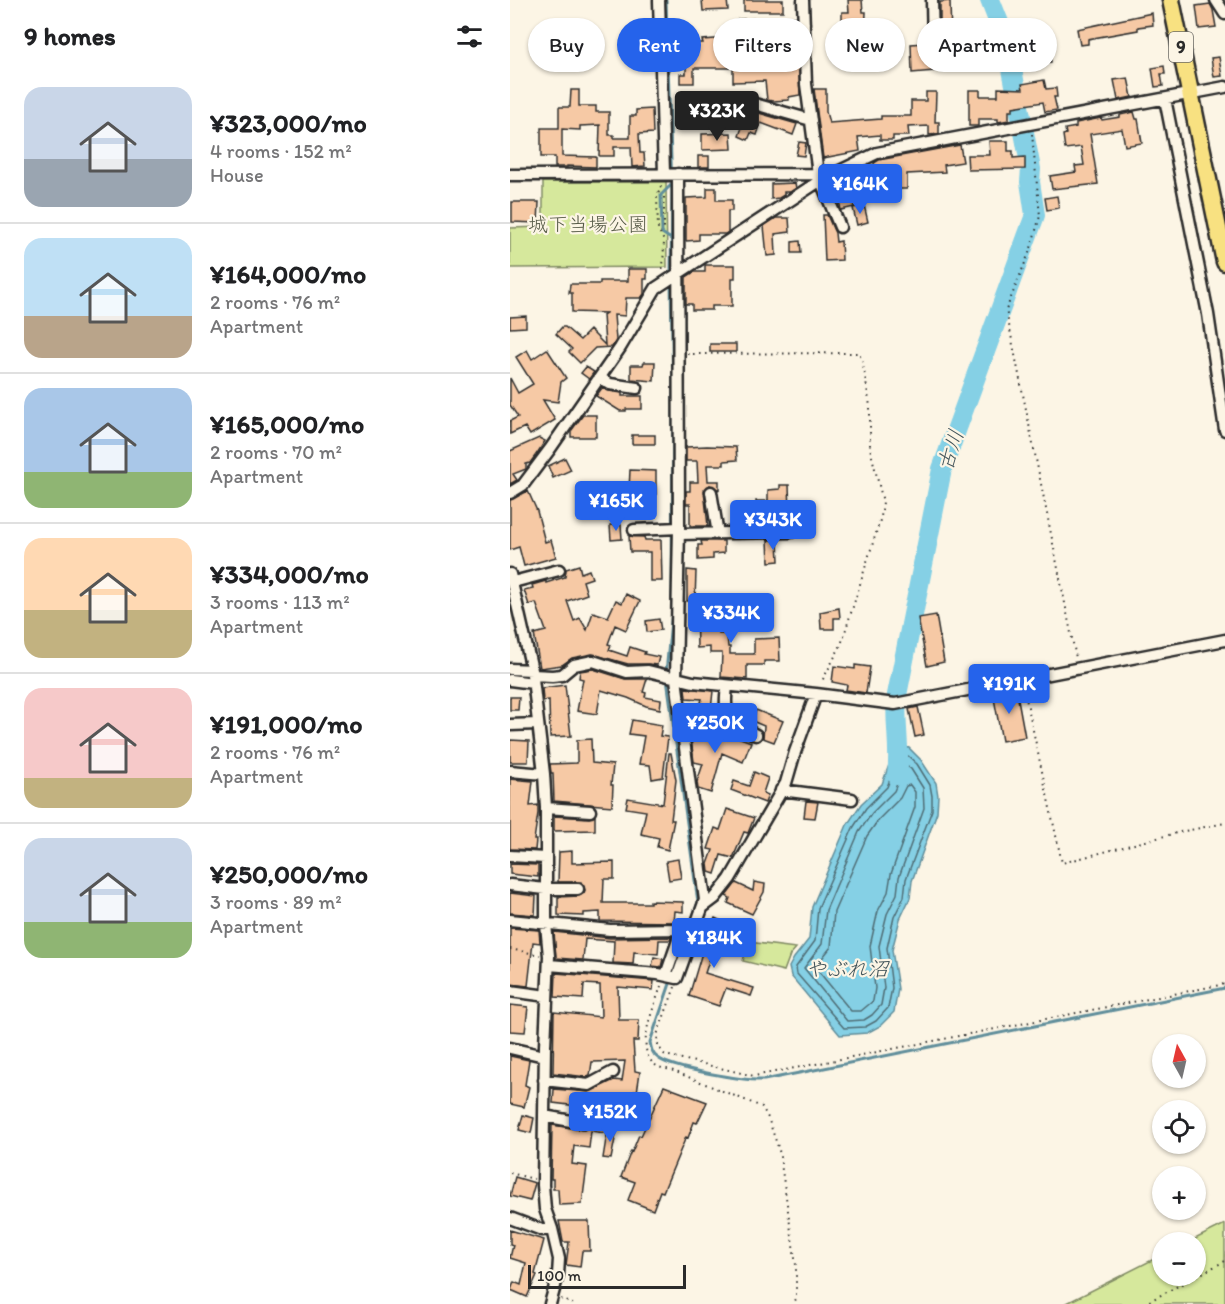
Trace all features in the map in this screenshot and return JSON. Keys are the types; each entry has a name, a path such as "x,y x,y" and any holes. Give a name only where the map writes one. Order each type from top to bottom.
{"main road":[{"name":"9","path":"1171,0 1225,262"}],"street":[{"path":"659,0 671,174 671,279 678,354 671,678 705,900 670,976"},
{"path":"803,0 804,18"},
{"path":"932,0 932,18"},
{"path":"1216,0 1225,14"},
{"path":"806,72 820,177 840,227"},
{"path":"510,493 523,485 600,378 656,288 820,177 878,153 1225,87"},
{"path":"1165,99 1208,314 1225,430"},
{"path":"751,103 811,120"},
{"path":"510,175 671,174 820,177"},
{"path":"600,378 610,384 637,388"},
{"path":"711,492 718,534"},
{"path":"634,530 674,529 718,534 790,532"},
{"path":"550,1304 558,1275 559,1259 545,1209 543,1182 544,1056 549,961 545,889 546,808 532,676 513,596 511,578 559,570"},
{"path":"510,680 532,676 562,675 574,665 593,661 627,672 648,671 671,678 727,686 895,704 1225,640"},
{"path":"510,669 532,676"},
{"path":"727,686 724,705 727,716 732,723 756,735"},
{"path":"703,907 715,898 730,879 786,783 816,694"},
{"path":"510,725 538,724"},
{"path":"510,771 544,774"},
{"path":"781,790 852,799"},
{"path":"546,808 590,811"},
{"path":"510,856 545,858"},
{"path":"510,885 545,889 578,889"},
{"path":"510,920 610,930 682,929 670,976"},
{"path":"549,961 670,976"},
{"path":"510,991 547,996"},
{"path":"510,1048 544,1056"},
{"path":"544,1080 589,1085 613,1072"},
{"path":"544,1116 582,1123 587,1115"},
{"path":"510,1218 542,1230 552,1229"}],"path":[{"path":"1026,125 1034,146 1040,216 1031,248 1006,310 1078,670"},
{"path":"671,174 657,197 658,229 664,241 663,263 671,279"},
{"path":"664,197 664,232"},
{"path":"657,205 664,204"},
{"path":"678,354 858,353 862,359 870,406 870,448 883,502 881,518 841,645 816,694"},
{"path":"1022,681 1062,863 1180,832 1225,823"},
{"path":"510,949 549,961"},
{"path":"670,976 657,1035 658,1046 665,1055 754,1076 1225,984"},
{"path":"670,976 645,1036 647,1053 657,1066 762,1107 779,1150 796,1265 796,1299 793,1304"},
{"path":"510,1173 543,1182"},
{"path":"1144,1304 1225,1261"}],"green space":[{"name":"城下当場公園","path":"666,181 667,267 510,268 510,228 543,227 543,182"},
{"path":"748,942 796,948 790,955 784,971 743,961"},
{"path":"1225,1224 1225,1304 1065,1304 1152,1260 1152,1286 1206,1286 1206,1234"}],"water":[{"name":"やぶれ沼","path":"902,746 909,748 921,760 936,783 937,812 912,881 910,898 900,919 892,950 898,989 894,1012 880,1026 867,1033 840,1035 791,976 789,967 809,939 812,907 847,825 861,804 882,784 890,762"}],"building":[{"path":"702,0 727,0 728,10 703,11"},
{"path":"744,0 783,0 783,11 744,11"},
{"path":"848,0 862,0 866,18 842,18 842,12 849,12"},
{"path":"950,1 950,18 940,18 940,2"},
{"path":"1210,4 1216,27 1199,29 1196,6"},
{"path":"1152,13 1153,25 1088,39 1088,44 1080,45 1077,29"},
{"path":"713,39 713,68 701,68 702,40"},
{"path":"911,44 917,44 917,72 923,72 912,73"},
{"path":"1219,57 1222,76 1214,77 1211,58"},
{"path":"1164,66 1165,74 1161,74 1163,86 1155,87 1152,68"},
{"path":"686,72 694,72 694,83 680,83 680,74 686,74"},
{"path":"733,72 799,72 800,95 789,97 789,100 767,100 765,81 733,82"},
{"path":"1128,78 1132,97 1118,100 1114,80"},
{"path":"1044,80 1046,89 1056,88 1057,97 1054,97 1057,110 1045,112 1043,102 1013,107 1013,111 1009,111 1009,120 998,122 998,119 978,119 978,126 969,126 969,90 980,90 980,96 998,96 998,88 1023,89 1022,84"},
{"path":"814,89 826,89 826,112 829,123 881,119 881,116 911,116 911,101 926,101 926,92 936,92 935,122 939,122 939,134 929,135 929,126 908,127 909,136 893,136 893,140 880,140 880,135 858,137 860,151 823,158"},
{"path":"571,90 579,90 579,106 596,106 596,112 609,112 609,135 614,135 614,138 630,138 630,116 636,116 636,110 652,109 653,133 639,134 640,153 644,153 645,166 632,167 631,147 614,147 614,156 599,156 600,125 580,126 580,130 562,129 562,156 596,157 596,167 555,167 555,157 541,157 541,128 559,128 559,107 570,107"},
{"path":"748,110 797,124 793,135 761,123 757,135 751,133 748,140 739,136"},
{"path":"1134,112 1138,119 1142,143 1125,146 1122,129 1090,134 1098,184 1052,189 1050,176 1076,172 1075,166 1084,165 1081,147 1065,149 1063,135 1066,134 1065,129 1076,127 1076,123 1120,117 1120,115"},
{"path":"731,133 732,149 702,150 702,134"},
{"path":"989,141 1008,141 1008,151 1013,151 1013,158 1025,157 1025,169 968,170 967,155 990,155"},
{"path":"799,142 806,143 804,156 796,155"},
{"path":"960,145 963,162 944,165 945,172 907,174 907,189 897,189 897,169 875,171 874,163 879,160"},
{"path":"698,156 709,156 709,167 698,167"},
{"path":"849,180 854,207 841,210 835,182"},
{"path":"795,183 796,188 790,192 784,192 784,195 779,198 771,199 771,184"},
{"path":"707,188 716,188 716,200 732,200 732,211 728,211 728,232 699,234 699,240 686,241 686,198 707,197"},
{"path":"1057,196 1059,208 1047,210 1045,198"},
{"path":"512,202 539,202 538,223 512,222"},
{"path":"864,205 868,222 857,225 853,208"},
{"path":"823,215 827,215 835,233 836,242 841,241 842,260 825,261"},
{"path":"776,218 789,218 790,232 775,234 776,255 767,256 764,226"},
{"path":"800,241 801,253 792,253 792,242"},
{"path":"705,265 735,265 735,278 732,278 732,306 712,306 712,310 692,310 692,304 686,304 686,277 694,272 705,272"},
{"path":"628,269 647,269 644,294 641,298 626,298 625,316 614,315 616,340 612,347 595,348 580,363 569,352 572,349 556,334 562,327 565,327 580,340 590,330 605,345 603,315 606,313 572,312 570,284 628,281"},
{"path":"526,316 526,327 510,328 510,317"},
{"path":"710,344 736,344 736,352 710,352"},
{"path":"547,349 566,378 561,382 558,402 543,400 555,420 530,435 525,427 510,434 510,421 518,417 510,405 510,378 518,393 533,384 516,357 527,350 532,359"},
{"path":"644,362 655,362 654,381 631,379 631,365 643,365"},
{"path":"586,367 594,372 589,379 581,373"},
{"path":"602,388 622,393 622,396 642,396 642,409 620,411 596,396"},
{"path":"583,415 596,415 596,437 571,437 571,431"},
{"path":"632,435 655,435 655,444 632,444"},
{"path":"539,438 545,441 530,463 526,464 526,469 513,474 517,480 510,484 510,451"},
{"path":"686,447 736,447 737,460 724,461 724,465 707,465 708,481 719,481 719,490 710,485 704,490 708,526 690,526 690,504 686,504 686,491 690,491 690,482 698,482 697,461 686,461"},
{"path":"565,458 571,470 553,478 548,466"},
{"path":"630,470 656,471 656,511 628,510"},
{"path":"780,485 789,485 790,512 793,511 794,524 771,525 770,518 757,519 756,501 768,501 768,490 780,489"},
{"path":"528,491 537,511 545,542 551,540 556,557 524,566 519,547 510,550 510,500"},
{"path":"610,525 621,525 622,539 611,540"},
{"path":"629,536 644,537 645,540 661,540 662,581 650,581 650,552 630,552"},
{"path":"768,540 778,540 779,561 769,562"},
{"path":"701,541 724,541 724,553 713,554 713,559 698,560 698,545 702,545"},
{"path":"579,565 581,573 589,570 592,578 583,581 587,594 567,601 574,621 580,618 587,630 593,612 608,617 616,600 622,603 626,594 640,601 626,630 615,625 608,644 611,645 609,650 627,656 630,647 645,652 644,654 659,657 657,665 628,664 592,654 572,658 562,665 540,668 534,634 546,631 536,603 529,605 524,590 533,588 532,585 565,577 566,569"},
{"path":"687,570 696,571 695,601 687,601"},
{"path":"696,603 717,603 719,634 727,634 730,654 754,654 754,639 779,638 780,661 764,661 764,665 747,665 747,679 721,677 722,653 710,653 710,647 697,648"},
{"path":"839,608 840,618 834,618 834,629 821,629 820,612"},
{"path":"936,615 944,662 927,666 918,618"},
{"path":"659,619 661,630 647,632 646,621"},
{"path":"855,665 870,667 866,693 846,690 847,685 832,682 834,666 855,669"},
{"path":"593,669 625,679 647,679 643,692 646,693 645,697 661,700 660,709 601,690 597,714 577,711 583,679 579,678 580,671"},
{"path":"565,685 571,736 550,737 549,700 543,701 542,688"},
{"path":"685,688 713,691 710,719 697,716 702,699 686,698"},
{"path":"1016,688 1025,737 1002,741 993,693"},
{"path":"510,697 519,697 518,710 510,710"},
{"path":"918,707 924,735 915,737 909,709"},
{"path":"756,710 783,721 774,742 763,738 764,726 752,721"},
{"path":"632,720 662,725 660,736 668,737 663,777 652,779 650,765 639,764 644,736 629,734"},
{"path":"714,728 751,742 743,762 722,753 711,793 698,789 697,782 703,764 694,762 690,730 713,734"},
{"path":"591,739 592,763 613,765 612,806 554,801 553,773 551,773 550,764 577,763 577,740"},
{"path":"510,740 529,741 528,762 510,762"},
{"path":"669,753 671,753 676,780 671,820 674,820 668,850 657,847 659,838 641,834 646,811 626,808 628,798 663,804"},
{"path":"754,772 768,778 763,793 768,795 765,803 731,790 734,781 749,786"},
{"path":"510,779 533,781 530,806 538,805 535,850 510,849"},
{"path":"806,801 818,802 815,818 804,817"},
{"path":"727,809 754,818 748,833 744,832 733,858 721,855 715,874 709,872 708,864 713,850 708,849 715,828 720,830"},
{"path":"554,816 589,818 595,816 595,830 554,831"},
{"path":"572,851 572,863 614,862 614,879 604,879 603,903 683,902 683,912 675,911 674,922 600,921 600,912 584,913 584,916 558,915 558,897 579,896 585,890 581,882 558,882 559,852"},
{"path":"678,859 681,878 669,880 666,861"},
{"path":"510,864 538,865 538,877 510,874"},
{"path":"754,882 765,884 764,892 752,914 728,903 730,898 726,896 736,883 753,891"},
{"path":"510,893 536,896 535,915 510,913"},
{"path":"715,918 732,926 729,933 726,932 719,954 712,952 705,973 754,988 751,996 726,988 719,1006 689,996 704,946 697,944 700,936 706,937"},
{"path":"510,928 539,930 540,943 533,942 528,986 510,984"},
{"path":"554,932 610,938 671,937 670,940 659,940 658,954 634,952 633,964 613,963 614,941 585,939 583,960 556,958"},
{"path":"654,957 663,959 661,967 652,966"},
{"path":"556,973 654,981 653,990 618,987 619,1020 639,1020 638,1041 633,1041 635,1071 640,1072 637,1092 635,1091 629,1113 608,1107 604,1133 591,1131 589,1148 574,1146 572,1164 587,1166 582,1204 559,1205 558,1189 553,1189 553,1179 551,1179 552,1125 584,1130 591,1127 594,1108 553,1103 554,1089 589,1092 614,1080 622,1081 625,1061 592,1062 590,1076 587,1077 553,1073 554,1012 601,1017 600,985 584,984 583,999 555,997"},
{"path":"510,1005 528,1007 525,1032 510,1031"},
{"path":"510,1056 529,1060 525,1085 529,1087 524,1107 510,1104"},
{"path":"664,1086 707,1102 697,1123 694,1122 688,1138 686,1137 653,1210 628,1200 635,1182 621,1177 631,1151 639,1135 641,1136"},
{"path":"523,1115 534,1118 531,1133 519,1130"},
{"path":"608,1127 617,1129 611,1159 603,1158"},
{"path":"515,1177 535,1183 530,1201 510,1196"},
{"path":"559,1221 589,1221 590,1251 582,1251 580,1267 566,1265 569,1242 563,1242"},
{"path":"510,1230 544,1240 535,1274 537,1275 527,1297 511,1290 514,1282 521,1285 526,1263 510,1258 513,1245 510,1244"}],"waterway":[{"path":"666,0 672,191 671,274"},
{"name":"古川","path":"897,775 897,695 942,469 1035,215 1030,182 1031,169 1007,43 990,0"},
{"path":"671,239 662,233 661,195 672,184"},
{"path":"671,281 672,598"},
{"path":"666,673 672,611"},
{"path":"667,679 698,902 650,1042 651,1049 658,1058 710,1074 764,1080 1225,988"}]}
